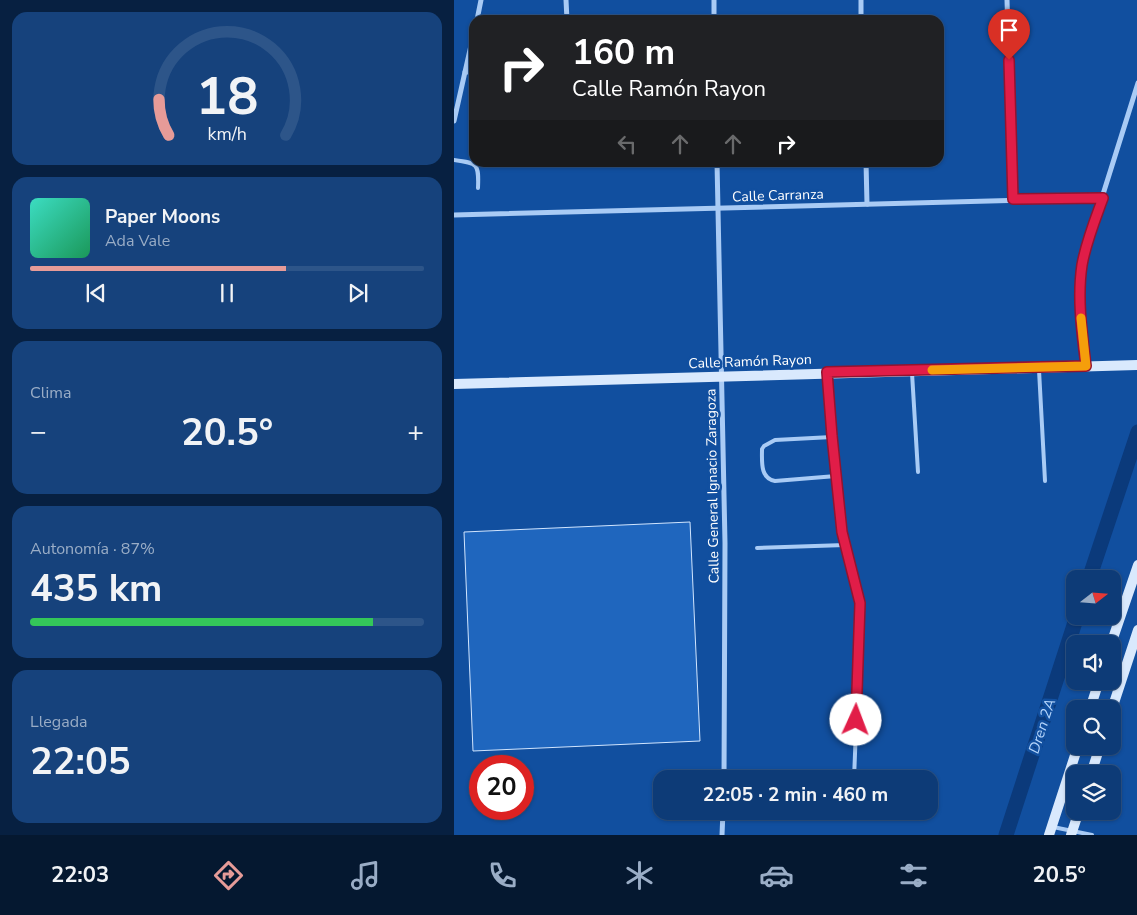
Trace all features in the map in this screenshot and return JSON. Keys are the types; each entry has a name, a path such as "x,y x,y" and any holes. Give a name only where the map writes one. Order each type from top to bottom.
{"main road":[{"name":"Calle Ramón Rayon","path":"454,384 827,372 1137,365"},
{"path":"1115,635 1137,565"},
{"path":"1115,700 1137,630"},
{"path":"1050,831 1075,755"},
{"path":"1072,834 1076,820"}],"street":[{"path":"478,15 481,0"},
{"path":"566,0 567,15"},
{"path":"714,0 714,15"},
{"path":"861,0 862,15"},
{"path":"1007,0 1013,199"},
{"path":"454,121 469,54"},
{"path":"1086,366 1080,291 1082,265 1137,83"},
{"name":"Calle General Ignacio Zaragoza","path":"717,167 725,543 724,770"},
{"path":"866,167 867,204"},
{"name":"Calle Carranza","path":"454,215 1103,198"},
{"path":"722,835 723,820"}],"lane":[{"path":"454,160 469,162"},
{"path":"477,167 478,188"},
{"path":"1039,367 1045,481"},
{"path":"912,370 918,472"},
{"path":"827,372 836,476 845,545 857,582 860,603 854,770"},
{"path":"832,436 769,442 762,449 762,467 769,480 775,482 836,476"},
{"path":"757,548 845,545"},
{"path":"1050,831 1092,835"}],"building":[{"path":"690,522 700,741 473,751 464,532"}],"waterway":[{"name":"Dren 2A","path":"1092,570 1138,432"},
{"name":"Dren 2A","path":"1006,835 1074,625"}],"slow traffic":[{"path":"932,370 1086,366 1081,318"}],"route":[{"path":"856,720 860,603 857,582 842,532 827,372 1086,366 1081,318 1080,291 1082,265 1103,198 1013,199 1009,60"}]}
